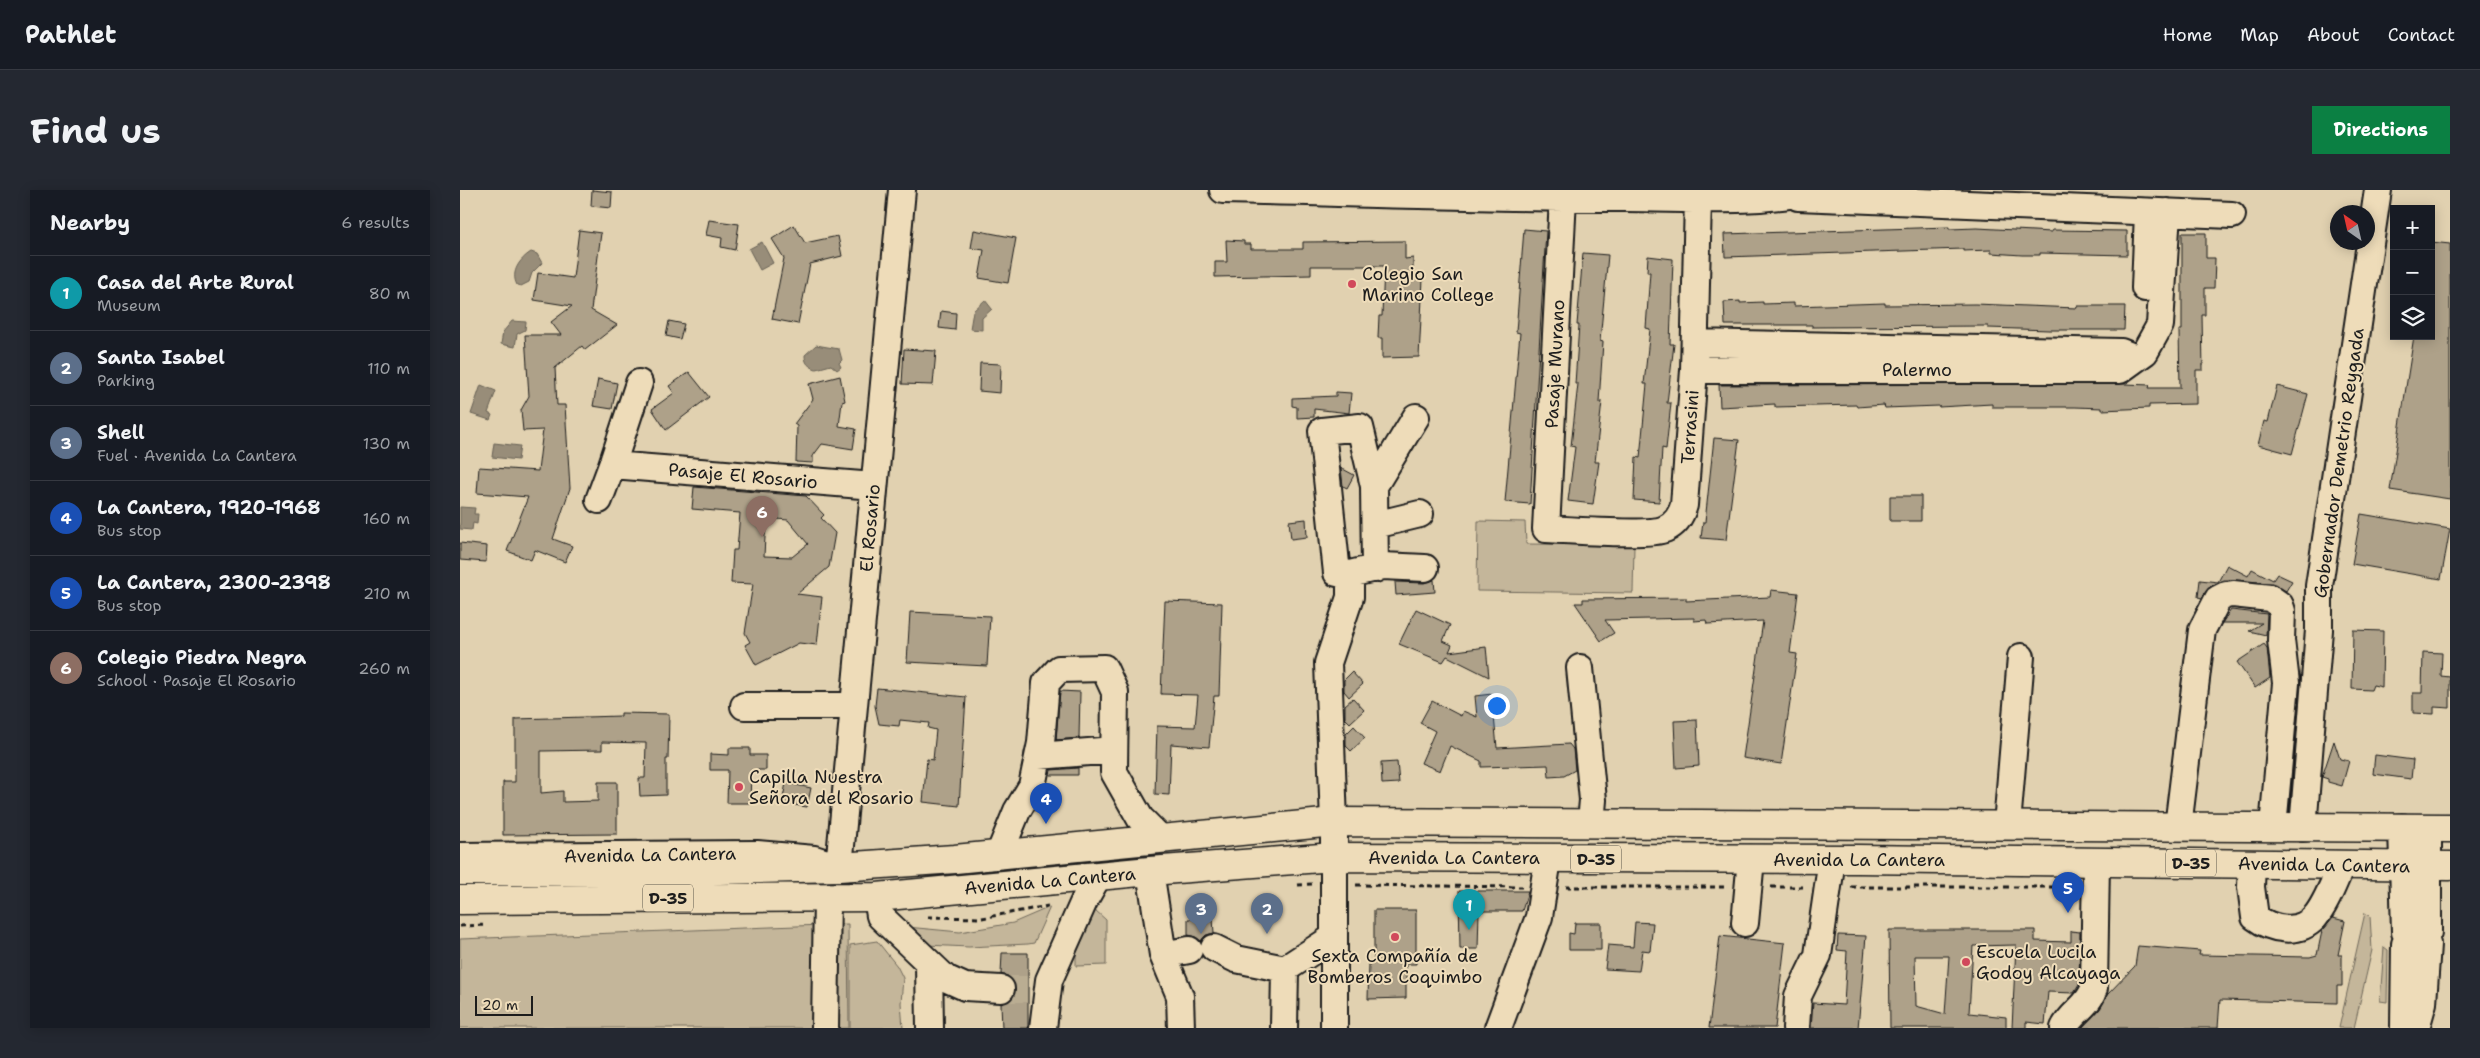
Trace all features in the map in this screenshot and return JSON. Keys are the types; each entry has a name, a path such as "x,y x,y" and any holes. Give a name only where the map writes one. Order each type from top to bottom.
{"highway":[{"name":"Avenida La Cantera","path":"460,871 668,871 839,867 999,855 1334,822 2427,828"},
{"name":"Avenida La Cantera","path":"460,900 877,897 1092,888 1150,871 1334,870 1548,859 1832,859 2096,874 2252,864 2427,866"},
{"path":"839,867 853,884 877,897"}],"street":[{"name":"El Rosario","path":"839,867 902,190"},
{"path":"1222,190 1698,198 1787,197 2232,214"},
{"path":"1787,197 1817,190"},
{"name":"Gobernador Demetrio Reygada","path":"2303,828 2319,630 2319,586 2378,190"},
{"name":"Pasaje Murano","path":"1546,529 1570,195"},
{"name":"Terrasini","path":"1546,529 1654,532 1664,530 1677,520 1684,506 1694,370 1698,198"},
{"name":"Palermo","path":"1694,370 2120,370 2145,352 2152,337 2144,322 2157,212"},
{"name":"Palermo","path":"1695,343 2121,352 2137,359"},
{"path":"600,500 640,383"},
{"path":"1374,486 1416,418"},
{"path":"1334,1028 1334,822 1328,663 1350,597 1362,572 1375,525 1374,486 1360,426 1322,432 1337,573 1362,572 1383,566 1426,568"},
{"name":"Pasaje El Rosario","path":"612,465 874,486"},
{"path":"1375,525 1420,514"},
{"path":"2178,826 2202,630 2218,599 2233,594 2276,600 2282,611 2281,640 2286,683 2273,827"},
{"path":"2007,825 2021,657"},
{"path":"999,855 1017,811 1032,786 1038,756 1046,683 1059,669 1104,668 1115,692 1114,772 1140,818 1161,839"},
{"path":"1580,668 1593,800 1591,823"},
{"path":"744,706 854,706"},
{"path":"1038,756 1114,750"},
{"path":"2404,1028 2427,866 2427,828"},
{"name":"Avenida La Cantera","path":"460,856 757,854 814,859 839,867"},
{"path":"1498,1028 1539,917 1548,859"},
{"path":"1745,923 1750,859"},
{"path":"1796,1028 1798,996 1818,955 1832,859"},
{"path":"2252,864 2251,887 2255,917 2271,927 2280,929 2300,927 2315,916 2342,865"},
{"path":"1150,871 1163,955 1180,996 1181,1028"},
{"path":"2064,1028 2073,1014 2088,1000 2094,988 2096,874"},
{"path":"1043,1028 1039,984 1092,888"},
{"path":"825,1028 827,897"},
{"path":"877,897 880,916 945,978 965,987 1002,989"},
{"path":"1163,955 1201,949 1236,959 1285,969 1334,937"},
{"path":"2416,938 2423,1003 2416,1028"},
{"path":"929,963 930,1028"},
{"path":"1284,1028 1285,969"}],"path":[{"path":"1296,885 1334,870 1378,886 1544,887 1828,887 2096,874"},
{"path":"926,917 982,918 1092,888"},
{"path":"460,926 490,925"}],"shaded area":[{"path":"762,242 773,263 760,270 749,249"},
{"path":"531,252 537,254 542,263 532,273 529,282 521,286 517,285 515,271 517,266"},
{"path":"985,300 992,309 982,318 982,330 970,329 973,311"},
{"path":"512,321 526,322 525,330 517,334 515,347 501,344 503,332"},
{"path":"816,345 839,349 842,360 839,363 841,367 837,370 831,365 816,369 809,365 806,362 805,355"},
{"path":"481,385 496,391 488,413 492,415 490,420 471,414"},
{"path":"494,443 520,446 518,460 492,457"},
{"path":"460,507 475,508 474,514 478,514 477,524 473,523 472,530 460,529"},
{"path":"1478,521 1525,522 1526,544 1634,545 1633,593 1477,591"},
{"path":"1050,907 1034,943 1028,944 969,947 926,945 896,926 960,932 1013,923"},
{"path":"1095,910 1106,920 1106,965 1076,966 1076,947"},
{"path":"2365,913 2370,916 2372,950 2354,1028 2339,1028"},
{"path":"848,924 849,1028 460,1028 460,939"},
{"path":"877,941 897,966 903,978 901,1003 903,1028 850,1028 850,945"},
{"path":"2384,947 2388,950 2387,1002 2380,1001"}],"building":[{"path":"592,190 612,192 611,208 591,206"},
{"path":"709,220 739,224 735,250 721,247 722,238 706,235"},
{"path":"794,225 805,243 838,236 842,256 810,264 798,324 772,319 784,258 772,239"},
{"path":"1949,227 1949,229 1977,228 2052,232 2052,230 2127,231 2127,255 2040,253 2040,255 2022,255 1991,253 1991,250 1963,251 1963,249 1725,257 1724,234"},
{"path":"1524,229 1546,231 1530,504 1505,502 1520,333 1516,332"},
{"path":"579,230 601,233 591,310 617,325 585,350 582,346 555,368 557,405 565,405 570,488 553,539 572,546 565,562 535,550 531,560 507,551 528,497 477,493 479,467 538,471 543,430 523,431 521,410 529,396 525,335 561,335 551,322 572,306 534,300 538,273 573,278"},
{"path":"974,230 1016,238 1008,283 979,278 984,250 971,248"},
{"path":"2182,233 2206,233 2206,258 2215,258 2214,288 2205,288 2205,315 2202,315 2203,370 2196,370 2196,404 2149,405 2149,408 2102,410 2102,408 2075,407 1992,407 1992,404 1885,408 1884,405 1857,407 1856,405 1775,407 1775,404 1720,407 1719,385 2125,384 2150,385 2149,388 2180,388 2179,330 2182,330"},
{"path":"1226,240 1244,241 1244,244 1251,244 1251,249 1303,249 1303,242 1405,241 1405,259 1413,258 1413,279 1423,279 1419,357 1382,358 1382,338 1378,338 1379,316 1382,316 1384,266 1311,266 1311,275 1215,277 1215,262 1227,262"},
{"path":"2435,242 2450,244 2450,499 2390,490 2413,340 2435,340"},
{"path":"1583,253 1608,255 1600,341 1603,342 1599,402 1602,402 1595,462 1599,462 1593,504 1568,501 1575,447 1571,446 1578,384 1575,384 1579,325 1577,325"},
{"path":"1648,256 1673,259 1670,344 1674,344 1667,403 1671,403 1666,449 1662,448 1659,502 1634,500 1636,457 1640,458 1647,384 1644,384 1650,329 1646,328 1650,272 1647,272"},
{"path":"1740,301 1740,303 1763,302 1763,304 1794,303 1794,306 1885,303 1885,305 1975,304 2077,308 2077,306 2125,306 2124,330 2049,330 1988,328 1988,326 1812,327 1812,325 1725,325 1724,302"},
{"path":"941,311 956,313 955,330 939,328"},
{"path":"669,321 684,324 680,339 666,336"},
{"path":"904,349 936,351 933,385 902,384"},
{"path":"980,363 1001,364 1000,393 979,391"},
{"path":"689,372 709,397 666,430 652,409 674,393 669,386"},
{"path":"840,376 845,401 842,402 839,426 856,429 853,449 822,444 813,456 813,463 796,462 797,426 794,424 813,399 809,384"},
{"path":"598,379 617,383 612,409 593,406"},
{"path":"2277,386 2308,394 2292,454 2258,445 2264,421 2268,422"},
{"path":"1336,392 1351,393 1349,413 1314,409 1314,417 1297,418 1297,407 1292,406 1292,398 1336,396"},
{"path":"1714,438 1739,440 1726,540 1701,538 1703,522 1705,522"},
{"path":"1341,468 1354,475 1347,488 1343,486"},
{"path":"694,487 806,496 824,515 821,518 835,533 829,567 797,594 822,597 817,645 799,643 756,665 745,645 750,642 745,633 753,584 731,583 733,550 737,550 740,513 692,509","holes":["766,518 788,520 808,544 792,557 764,556"]},
{"path":"1890,496 1921,496 1921,521 1890,521"},
{"path":"2361,514 2450,529 2441,579 2352,564"},
{"path":"1306,519 1307,537 1291,539 1289,521"},
{"path":"460,543 487,546 486,562 460,560"},
{"path":"2227,565 2248,576 2252,569 2273,580 2277,574 2292,581 2286,591 2272,583 2224,580 2211,586 2202,598 2198,597 2200,580 2218,582"},
{"path":"1434,580 1435,592 1396,595 1395,582 1424,583"},
{"path":"1771,590 1798,593 1790,653 1797,654 1781,764 1743,758 1763,621 1707,624 1706,620 1694,621 1694,618 1605,620 1614,633 1601,641 1575,603 1583,603 1583,599 1686,598 1686,601 1770,597"},
{"path":"1165,601 1222,603 1219,696 1214,696 1209,747 1171,744 1169,795 1155,794 1157,726 1195,727 1198,695 1161,694"},
{"path":"1416,609 1450,625 1443,641 1452,645 1449,652 1486,647 1489,677 1447,656 1443,662 1399,644"},
{"path":"2231,610 2267,614 2266,635 2249,631 2262,623 2222,623"},
{"path":"910,612 990,616 987,666 907,662"},
{"path":"2353,630 2383,631 2382,687 2373,685 2371,690 2352,689"},
{"path":"2264,644 2267,648 2270,678 2255,688 2237,662"},
{"path":"2423,652 2442,653 2441,676 2450,677 2450,708 2434,707 2434,714 2413,713 2413,693 2422,693"},
{"path":"1352,672 1363,684 1349,697 1344,691 1344,680"},
{"path":"877,688 966,697 959,806 923,802 927,759 933,760 936,730 928,728 929,723 900,720 899,726 879,724 875,706"},
{"path":"1060,691 1080,692 1079,738 1056,740"},
{"path":"1492,694 1497,748 1569,744 1573,749 1575,770 1564,776 1549,777 1548,765 1481,767 1481,761 1450,746 1440,771 1421,763 1435,731 1420,723 1432,701 1461,716 1463,711 1477,717 1475,696"},
{"path":"1353,698 1364,710 1350,723 1345,718 1345,705"},
{"path":"621,713 669,714 666,795 640,796 639,778 645,778 646,743 602,742 602,750 541,751 541,793 563,791 563,802 598,801 598,782 617,782 617,834 503,835 503,782 515,782 515,719 621,716"},
{"path":"1697,720 1699,766 1676,768 1674,721"},
{"path":"1354,726 1365,738 1351,751 1346,746 1346,734"},
{"path":"2334,741 2340,759 2349,761 2342,786 2328,782 2328,779 2322,777"},
{"name":"Capilla Nuestra Señora del Rosario","path":"729,748 750,748 750,755 766,755 766,770 751,770 750,803 727,803 728,770 710,770 710,754 729,755"},
{"path":"2375,755 2413,760 2411,779 2373,774"},
{"path":"1397,762 1399,783 1382,784 1381,763"},
{"path":"1078,768 1078,775 1050,775 1051,770"},
{"path":"786,783 811,788 807,807 782,803"},
{"path":"1459,891 1528,891 1522,911 1479,911 1478,949 1460,949"},
{"name":"Sexta Compañía de Bomberos Coquimbo","path":"1374,910 1416,910 1416,964 1406,964 1406,998 1368,999 1369,963 1374,963"},
{"path":"1213,918 1214,933 1206,935 1201,941 1194,936 1188,935 1188,919"},
{"path":"2333,918 2345,921 2338,955 2342,955 2342,986 2337,986 2337,1003 2220,1000 2218,1028 2082,1028 2100,1009 2107,995 2135,966 2138,946 2200,951 2199,955 2310,957 2317,955 2322,931"},
{"path":"1635,922 1653,923 1650,951 1642,950 1639,971 1605,969 1608,945 1633,947"},
{"path":"1575,923 1601,923 1601,950 1569,950 1569,933 1574,934"},
{"path":"1889,930 2035,930 2035,941 2071,942 2071,931 2080,932 2079,985 2074,993 2048,992 2045,1024 2026,1022 2026,1028 2012,1028 2016,945 1973,946 1969,1013 2006,1017 2006,1028 1890,1028","holes":["1915,956 1949,956 1945,1014 1916,1006"]},
{"path":"1838,935 1866,936 1858,1028 1811,1028 1813,1003 1844,1005 1847,951 1837,950"},
{"path":"1720,936 1785,943 1775,1028 1709,1028"},
{"path":"1002,953 1028,953 1028,1028 1002,1028 1001,1004 1013,998 1016,989 1010,977 1001,974"}],"tunnel":[{"path":"1001,989 1028,989"}],"place":[{"name":"Colegio San Marino College","path":"1352,284"},
{"name":"Colegio Piedra Negra","path":"762,537"},
{"name":"Capilla Nuestra Señora del Rosario","path":"739,787"},
{"name":"La Cantera, 1920-1968","path":"1046,824"},
{"name":"La Cantera, 2300-2398","path":"2068,913"},
{"name":"Casa del Arte Rural","path":"1469,930"},
{"name":"Shell","path":"1201,934"},
{"name":"Santa Isabel","path":"1267,934"},
{"name":"Sexta Compañía de Bomberos Coquimbo","path":"1395,937"},
{"name":"Escuela Lucila Godoy Alcayaga","path":"1966,962"}]}
